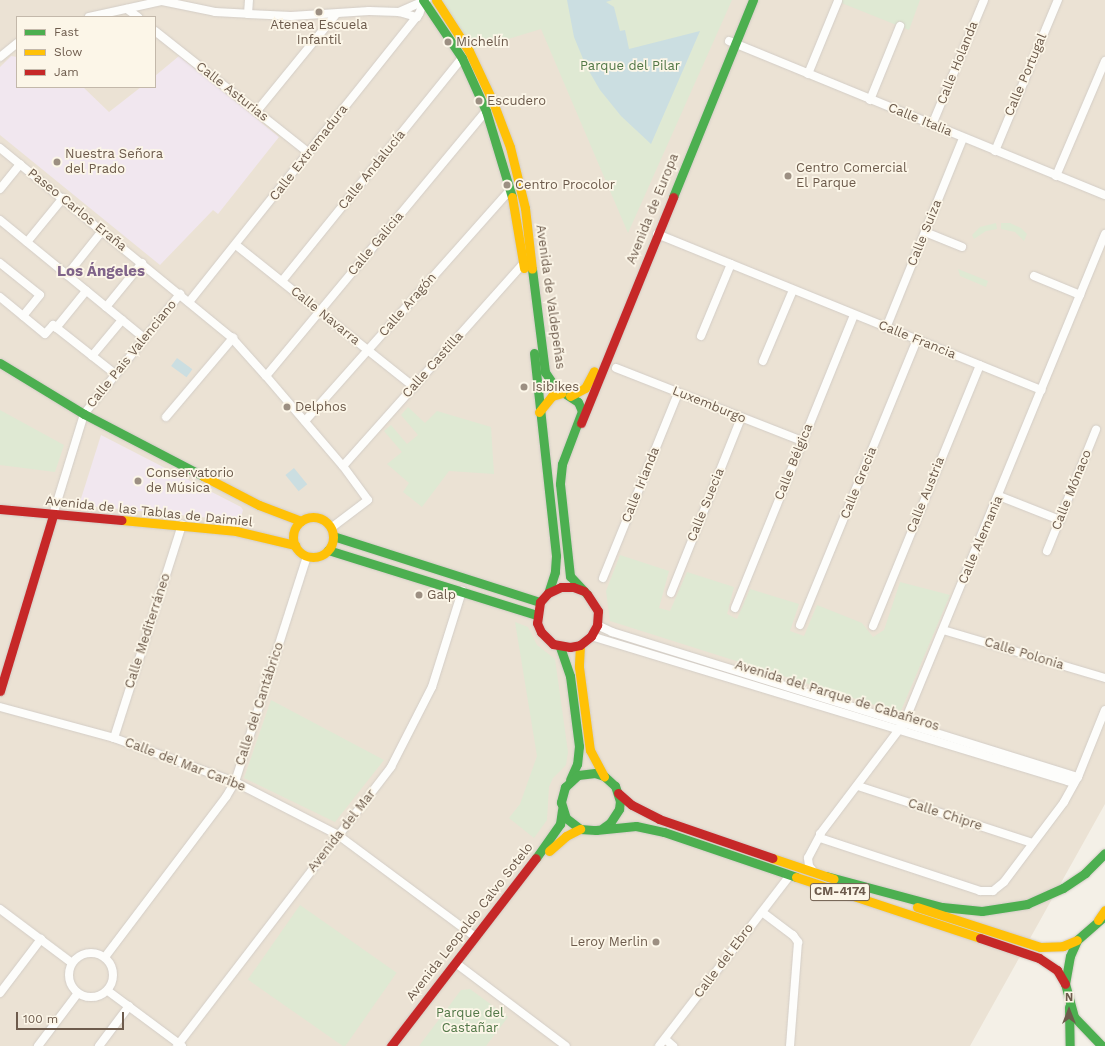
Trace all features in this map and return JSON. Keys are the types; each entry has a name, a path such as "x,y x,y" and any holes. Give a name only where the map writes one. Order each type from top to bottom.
{"main road":[{"name":"Avenida de Valdepeñas","path":"424,0 462,58 486,112 511,189 533,331 539,412 556,556 555,572 548,593"},
{"name":"Avenida de Valdepeñas","path":"436,0 468,51 493,102 510,147 525,208 545,372 549,381 578,402 582,411 577,428 562,464 560,484 570,576 584,591"},
{"name":"Avenida de Europa","path":"577,428 586,414 732,42 746,0"},
{"name":"Avenida de Europa","path":"539,412 552,396 566,394 585,388 590,382 732,42 753,0"},
{"path":"0,363 84,414 259,505 301,521"},
{"name":"Avenida de las Tablas de Daimiel","path":"0,509 236,531 295,545"},
{"path":"0,691 53,515"},
{"path":"332,532 328,550 321,555 307,556 295,545 294,532 301,521 309,517 321,518 332,532 540,602"},
{"path":"328,550 537,615"},
{"path":"561,587 573,587 584,591 593,600 598,611 597,625 591,636 580,645 560,647 553,644 541,632 537,615 540,602 548,593 561,587"},
{"path":"560,647 570,676 579,746 577,764 562,794 562,810 572,825 580,829 596,830 603,828 610,823 619,809 618,793 604,776 590,750 579,666 580,645"},
{"path":"570,780 587,772 604,776"},
{"name":"CM-4174","path":"618,793 632,805 659,819 1040,947 1063,946 1078,940"},
{"name":"Avenida Leopoldo Calvo Sotelo","path":"391,1046 474,936 556,833 560,824 562,810"},
{"name":"CM-4174","path":"603,828 646,827 1040,958 1057,970 1065,984"},
{"name":"Avenida Leopoldo Calvo Sotelo","path":"396,1046 457,964 553,846 580,829"},
{"path":"826,876 942,907 982,911 1006,909 1027,904 1063,888 1085,873 1105,853"},
{"path":"1101,918 1105,910"},
{"name":"CM-4174","path":"1069,1007 1065,984 1068,960 1078,940 1101,918"},
{"path":"1069,1007 1087,1033 1102,1046"},
{"path":"1069,1007 1070,1046"}],"street":[{"path":"248,0 248,14"},
{"path":"399,12 424,0"},
{"name":"Calle Extremadura","path":"189,302 417,18 424,0"},
{"name":"Calle Holanda","path":"932,125 984,0"},
{"name":"Calle Portugal","path":"995,151 1058,0"},
{"path":"95,16 162,1 214,12 291,16 369,11 399,12 417,18"},
{"path":"808,74 838,1"},
{"path":"128,9 137,16"},
{"path":"257,112 336,14"},
{"path":"870,100 900,26"},
{"name":"Calle Asturias","path":"156,31 309,153"},
{"name":"Calle Italia","path":"732,42 870,100 1105,195"},
{"path":"0,57 16,44"},
{"name":"Calle Andalucía","path":"282,281 462,58"},
{"path":"1056,176 1105,61"},
{"name":"Calle Galicia","path":"266,376 486,112"},
{"name":"Calle Suiza","path":"886,328 963,138"},
{"name":"Paseo Carlos Eraña","path":"0,148 63,198 232,338 305,421 343,466 368,500 332,532"},
{"path":"0,189 20,164"},
{"name":"Calle Aragón","path":"305,421 511,189"},
{"path":"27,242 63,198"},
{"path":"0,220 144,338"},
{"path":"66,275 102,231"},
{"path":"925,232 962,247"},
{"name":"Calle Francia","path":"657,234 1042,390"},
{"name":"Calle Alemania","path":"814,872 809,866 808,858 824,828 858,786 902,726 999,496 1105,234"},
{"name":"Calle Navarra","path":"236,245 414,387"},
{"path":"0,263 40,295 23,316"},
{"path":"106,307 142,263"},
{"name":"Calle Castilla","path":"343,466 523,264"},
{"path":"701,336 731,264"},
{"path":"1034,276 1080,295"},
{"path":"763,361 793,290"},
{"path":"56,328 86,291"},
{"name":"Calle Pais Valenciano","path":"84,414 180,294"},
{"path":"0,297 45,334 53,325 115,374"},
{"name":"Calle Bélgica","path":"735,608 854,315"},
{"path":"92,356 122,320"},
{"path":"166,417 232,338"},
{"name":"Calle Grecia","path":"800,625 917,340"},
{"name":"Calle Austria","path":"873,626 980,365"},
{"name":"Luxemburgo","path":"616,368 802,441"},
{"name":"Calle Irlanda","path":"603,578 678,392"},
{"path":"53,515 84,414"},
{"name":"Calle Suecia","path":"671,592 741,418"},
{"name":"Calle Mónaco","path":"1047,551 1096,430"},
{"path":"999,496 1060,520"},
{"name":"Calle Mediterráneo","path":"114,738 182,525"},
{"name":"Calle del Cantábrico","path":"105,957 226,797 235,782 307,556"},
{"name":"Avenida del Mar","path":"179,1045 391,767 429,694 462,591"},
{"name":"Avenida del Parque de Cabañeros","path":"597,625 612,632 902,726 1076,780"},
{"name":"Calle Polonia","path":"943,630 1105,678"},
{"name":"Avenida del Parque de Cabañeros","path":"591,636 902,726"},
{"name":"Calle del Mar Caribe","path":"0,707 114,738 235,782 338,836 474,936"},
{"path":"819,837 824,842 980,891 992,891 1004,882 1064,802 1076,780 1105,710"},
{"name":"Calle Chipre","path":"858,786 1032,843"},
{"name":"Calle del Ebro","path":"662,1043 790,875"},
{"path":"0,909 72,963"},
{"path":"762,912 793,935 798,942 790,1046"},
{"path":"0,993 41,939"},
{"path":"85,953 98,953 105,957 113,967 114,974 108,991 92,998 78,993 69,979 72,963 85,953"},
{"path":"457,964 566,1046"},
{"path":"108,991 179,1045"},
{"path":"38,1046 78,993"},
{"path":"99,1046 129,1006"},
{"path":"662,1043 673,1046"}],"shaded area":[{"path":"0,0 1105,0 1105,804 970,1046 0,1046"},
{"path":"567,0 612,0 606,2 614,7 620,31 625,30 629,49 700,31 651,144 621,116 600,90 586,66 574,37"},
{"path":"11,56 16,57 16,88 84,88 109,112 140,88 156,88 156,75 179,56 279,137 218,214 213,210 160,265 0,135 0,67"},
{"path":"177,358 192,369 186,377 171,366"},
{"name":"Conservatorio de Música","path":"101,435 241,507 243,510 240,521 79,505"},
{"path":"294,468 307,484 299,491 285,475"}],"green space":[{"name":"Parque del Pilar","path":"432,0 732,0 628,233 541,29 469,51"},
{"path":"834,0 920,0 909,30"},
{"path":"996,223 997,229 986,231 974,239 972,235 980,227"},
{"path":"1001,223 1010,223 1021,228 1027,234 1024,241 1015,232 1001,229"},
{"path":"958,269 988,281 986,287 960,276"},
{"path":"408,407 425,423 437,411 491,427 494,474 449,471 422,507 403,492 409,483 387,464 402,452 384,431 391,425 407,444 418,435 401,415"},
{"path":"0,410 64,445 55,472 0,465"},
{"path":"620,555 669,571 659,608 670,611 687,572 734,587 727,614 737,619 750,589 799,604 790,631 804,636 817,605 862,623 873,637 884,630 900,582 950,595 900,713 610,621 606,591"},
{"path":"515,622 528,627 537,645 555,659 568,752 566,765 553,778 549,787 547,820 534,838 509,818 520,804 537,756"},
{"path":"271,700 384,760 335,822 244,778"},
{"path":"300,905 397,973 345,1046 343,1046 248,980"},
{"name":"Parque del Castañar","path":"470,989 508,1017 486,1046 419,1046 461,990"}],"traffic: fast":[{"path":"423,0 462,58 486,111 512,197"},
{"path":"673,197 753,0"},
{"path":"532,269 545,372 555,387 578,402 582,411 562,464 560,484 570,576 587,594"},
{"path":"534,353 556,556 555,572 548,593"},
{"path":"0,363 84,414 203,476"},
{"path":"333,536 540,602"},
{"path":"328,550 537,615"},
{"path":"560,647 570,676 579,746 577,764 570,780"},
{"path":"603,828 610,823 619,809 620,801 615,786 604,776 595,773 578,775 565,787 561,802 566,818 580,829 596,830 636,826 664,832 796,877"},
{"path":"536,858 560,824 562,810"},
{"path":"826,876 942,907 982,911 1027,904 1063,888 1085,873 1105,853"},
{"path":"1102,1046 1074,1017 1065,984 1070,956 1077,940 1105,916"},
{"path":"1069,1007 1070,1046"}],"traffic: slow":[{"path":"436,0 469,51 493,102 510,147 525,208 532,269"},
{"path":"512,197 524,268"},
{"path":"570,396 585,388 594,371"},
{"path":"539,412 552,396 562,393"},
{"path":"203,476 259,505 301,521"},
{"path":"313,517 321,519 327,523 331,529 333,537 331,545 327,551 321,555 313,557 305,555 299,551 295,545 293,537 295,529 299,523 305,519 313,517"},
{"path":"122,520 236,531 295,545"},
{"path":"580,645 579,667 590,750 604,776"},
{"path":"549,851 566,836 580,829"},
{"path":"772,858 834,879"},
{"path":"796,877 980,938"},
{"path":"917,907 1040,947 1063,946 1077,940"},
{"path":"1098,920 1105,910"}],"traffic: jam":[{"path":"581,423 673,197"},
{"path":"0,509 122,520"},
{"path":"0,691 53,515"},
{"path":"584,591 573,587 561,587 548,593 540,602 537,623 541,632 553,644 570,647 580,645 591,636 597,625 598,611 587,594"},
{"path":"618,793 632,805 659,819 772,858"},
{"path":"391,1046 536,858"},
{"path":"980,938 1039,958 1057,970 1065,984"}],"place":[{"name":"Atenea Escuela Infantil","path":"319,12"},
{"name":"Michelín","path":"448,42"},
{"name":"Escudero","path":"479,101"},
{"name":"Nuestra Señora del Prado","path":"57,162"},
{"name":"Centro Comercial El Parque","path":"788,176"},
{"name":"Centro Procolor","path":"507,185"},
{"name":"Isibikes","path":"524,387"},
{"name":"Delphos","path":"287,407"},
{"name":"Conservatorio de Música","path":"138,481"},
{"name":"Galp","path":"419,595"},
{"name":"Leroy Merlin","path":"656,942"}],"district":[{"name":"Los Ángeles","path":"101,272"}]}
